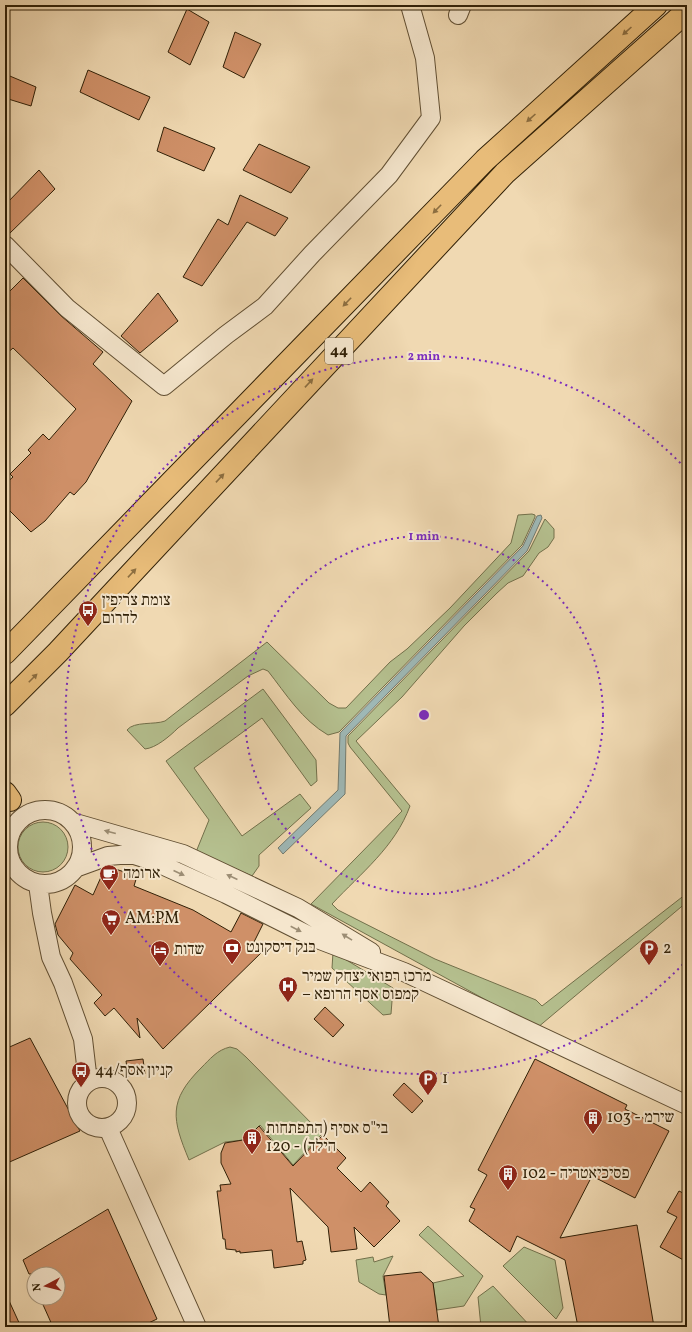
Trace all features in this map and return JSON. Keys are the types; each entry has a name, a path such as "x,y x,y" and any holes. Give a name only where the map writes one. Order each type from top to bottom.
{"highway":[{"name":"44","path":"5,654 485,160 656,5"},
{"name":"44","path":"6,706 505,173 687,12"}],"street":[{"path":"5,245 67,308 164,386 226,335 265,306 312,254 389,175 431,118 425,58 410,5"},
{"path":"7,797 36,810 56,811 72,822 190,857 298,908 404,972"},
{"path":"36,810 22,817 15,824 6,847 15,870 28,880 38,884 50,884 62,880 75,868 108,856 134,855 152,861 226,894 312,937 404,972 687,1105"},
{"path":"72,822 79,832 82,844 80,857 75,868"},
{"path":"38,884 51,957 63,983 83,1039 88,1082"},
{"path":"101,1078 110,1079 118,1083 127,1098 127,1107 124,1115 118,1122 108,1128 95,1127 88,1124 78,1112 78,1096 81,1089 88,1082 101,1078"},
{"path":"108,1128 198,1327"}],"green space":[{"path":"518,515 535,515 535,517 522,545 339,732 328,735 310,722 295,706 268,671 263,669 248,676 178,728 163,741 154,746 145,749 127,730 134,725 165,721 267,642 329,703 338,708 346,708 390,662 407,649 450,608 511,543"},
{"path":"545,519 554,529 554,538 548,547 539,553 523,576 508,583 464,626 402,697 356,741 410,806 404,821 386,847 332,904 338,910 435,959 536,1000 542,1006 686,894 687,902 537,1028 311,904 402,811 350,747 348,743 348,736 529,551"},
{"path":"263,689 316,760 317,781 311,786 262,718 194,768 242,836 300,794 311,808 259,855 259,866 252,876 196,852 209,820 166,761"},
{"path":"38,822 48,822 61,829 68,842 68,852 61,865 48,872 38,872 29,868 22,861 18,852 18,842 22,833 29,826"},
{"path":"333,952 393,988 391,1014 383,1015 332,968"},
{"path":"230,1047 237,1049 246,1057 322,1134 293,1165 260,1125 254,1131 249,1131 249,1135 244,1136 243,1140 225,1142 189,1160 179,1133 176,1111 178,1101 190,1080 201,1068 217,1053"},
{"path":"428,1226 483,1276 464,1306 437,1310 433,1283 464,1276 419,1235"},
{"path":"524,1247 555,1260 563,1308 556,1319 503,1266"},
{"path":"393,1256 383,1276 386,1295 379,1294 359,1282 356,1260 373,1257 374,1262"},
{"path":"493,1286 531,1327 481,1327 478,1297"}],"water":[{"path":"541,515 542,518 527,551 346,736 345,794 283,854 278,848 338,790 340,733 523,546 537,516"}],"building":[{"path":"187,9 209,22 190,65 168,52"},
{"path":"235,32 261,44 244,78 223,67"},
{"path":"88,70 150,97 139,120 80,92"},
{"path":"5,74 36,87 31,106 5,98"},
{"path":"164,127 215,148 204,171 157,151"},
{"path":"259,144 310,167 291,193 243,170"},
{"path":"39,170 55,189 8,235 5,235 5,205"},
{"path":"240,195 288,218 275,236 247,222 202,286 183,277 218,219 228,225"},
{"path":"23,278 60,315 103,352 93,364 132,401 86,482 74,495 70,492 45,521 31,532 5,506 5,484 13,477 10,474 31,453 28,450 43,434 49,440 76,409 13,348 5,355 5,296"},
{"path":"158,293 178,321 140,353 121,336"},
{"path":"109,867 137,876 134,886 193,910 231,932 241,913 263,924 253,944 264,950 163,1049 137,1018 140,1038 114,1008 105,1016 94,1003 102,995 70,959 73,953 58,935 55,924 75,885 93,895 105,868"},
{"path":"325,1007 344,1025 333,1037 314,1019"},
{"path":"30,1038 80,1131 5,1164 5,1049"},
{"path":"143,1059 145,1074 128,1076 126,1061"},
{"path":"535,1059 627,1105 625,1109 669,1131 635,1198 592,1176 560,1238 637,1225 654,1327 578,1327 565,1260 517,1236 510,1252 469,1221 475,1209 470,1207 487,1175 478,1170"},
{"path":"404,1083 423,1101 412,1113 393,1095"},
{"path":"259,1126 293,1166 323,1135 346,1158 337,1168 361,1192 370,1182 389,1202 386,1206 400,1221 374,1247 354,1227 357,1249 331,1252 328,1227 290,1188 297,1242 302,1241 306,1260 303,1261 303,1264 274,1268 272,1250 240,1253 240,1251 236,1252 236,1250 226,1249 225,1239 223,1239 217,1191 221,1191 220,1185 231,1184 221,1163 221,1153 225,1143 243,1140 244,1136 249,1135 250,1131 254,1131"},
{"path":"679,1191 687,1195 687,1262 660,1247 677,1217 667,1212"},
{"path":"108,1209 157,1319 140,1327 53,1327 44,1306 66,1306 66,1266 26,1267 23,1260"},
{"path":"421,1272 433,1283 439,1327 390,1327 384,1276"},
{"path":"5,1292 21,1327 5,1327"}],"place":[{"name":"צומת צריפין לדרום","path":"88,627"},
{"name":"ארומה","path":"109,891"},
{"name":"AM:PM","path":"111,936"},
{"name":"בנק דיסקונט","path":"232,965"},
{"name":"2","path":"649,966"},
{"name":"שדות","path":"160,967"},
{"name":"מרכז רפואי יצחק שמיר – קמפוס אסף הרופא","path":"288,1003"},
{"name":"קניון אסף/44","path":"81,1088"},
{"name":"1","path":"428,1096"},
{"name":"103 - שירמ","path":"593,1135"},
{"name":"בי\"ס אסיף (התפתחות הילד) - 120","path":"252,1155"},
{"name":"102 - פסיכיאטריה","path":"508,1191"}]}
